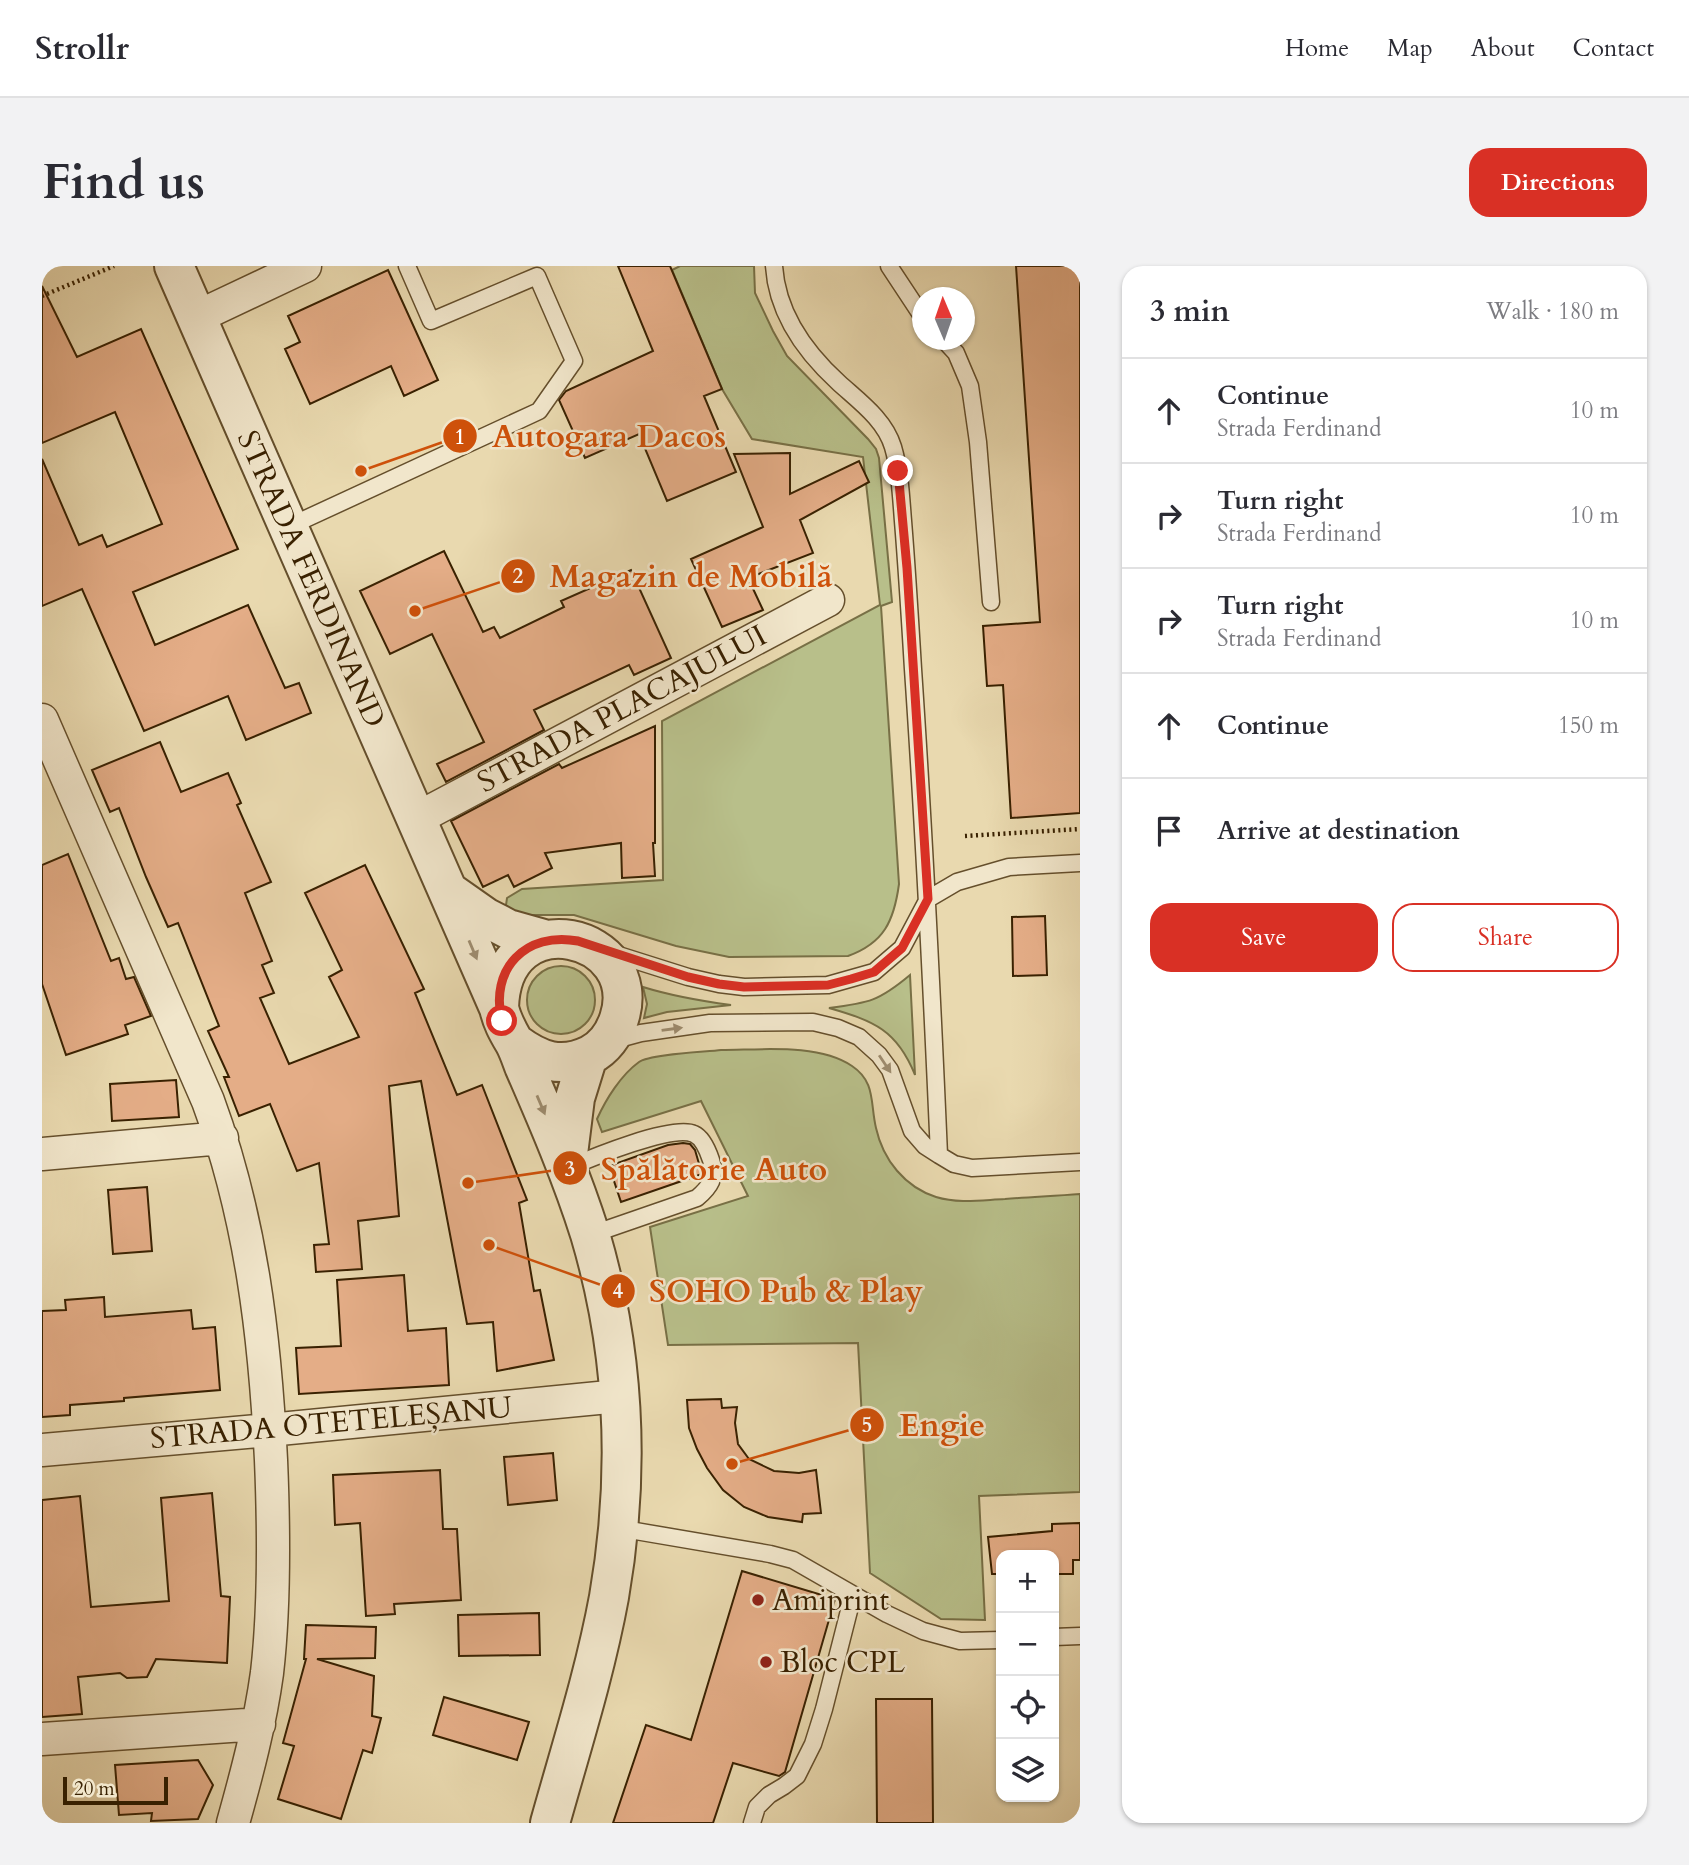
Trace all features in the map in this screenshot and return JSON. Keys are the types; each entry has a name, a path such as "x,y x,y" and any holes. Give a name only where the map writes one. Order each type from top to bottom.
{"street":[{"name":"STRADA FERDINAND","path":"174,266 499,1008 502,1021 515,1043 567,1168 590,1235 615,1345 620,1396 622,1442 618,1528 609,1597 593,1668 550,1823"},
{"path":"197,317 305,266"},
{"name":"STRADA PLACAJULUI","path":"416,819 828,600"},
{"path":"42,720 53,773 208,1101 222,1138 239,1199 252,1261 269,1430 273,1563 267,1672 259,1724 233,1823"},
{"path":"448,891 485,917 508,929 547,940"},
{"path":"499,1008 499,990 505,973 516,957 530,946 563,938 593,947"},
{"name":"STRADA FERDINAND","path":"567,1168 575,1098 597,1050 617,1028 622,1010 622,992 617,974 607,959 593,947"},
{"path":"515,1043 531,1055 549,1062 569,1062 597,1050"},
{"path":"42,1154 222,1138"},
{"name":"STRADA OTETELEȘANU","path":"42,1450 620,1396"},
{"path":"42,1739 259,1724"}],"lane":[{"path":"288,527 539,411 574,361 537,276 430,321 407,266"},
{"path":"774,266 779,298 792,326 811,355 883,426 893,446 898,471 907,568 928,899 939,1156"},
{"path":"889,266 912,301"},
{"path":"953,350 970,386 978,442 990,602"},
{"path":"593,947 719,984 744,987 828,985 874,972 902,948 928,899 957,882 1009,867 1080,863"},
{"path":"597,1050 641,1033 710,1023 813,1022 859,1037 879,1055 890,1070 912,1131 925,1146 954,1164 972,1168 1080,1162"},
{"path":"567,1168 642,1141 683,1131 695,1134 703,1141 710,1156 714,1169 712,1182 697,1198 590,1235"},
{"path":"618,1528 793,1560 887,1614 923,1631 960,1641 996,1640"},
{"path":"752,1823 757,1807 769,1795 797,1776 813,1744 853,1595"},
{"path":"1059,1637 1080,1636"}],"path":[{"path":"42,296 114,266"},
{"path":"965,836 1080,829"}],"green space":[{"path":"680,266 754,266 755,293 787,356 868,439 879,458 892,602 881,606 899,884 894,909 885,929 870,944 848,956 729,957 676,946 574,915 522,915 509,912 506,905 507,898 522,889 663,880 662,721 880,605 863,457 752,439 722,389 672,270"},
{"path":"554,966 568,966 580,971 590,981 595,1000 590,1019 580,1029 568,1034 554,1034 542,1029 532,1019 527,1007 527,993 532,981 542,971"},
{"path":"910,975 915,1075 892,1037 871,1023 829,1008 881,996"},
{"path":"643,987 731,1005 667,1012 644,1018 647,1004"},
{"path":"721,1050 806,1051 823,1054 852,1066 860,1072 869,1086 879,1140 890,1161 905,1179 936,1197 970,1201 1080,1194 1080,1492 979,1496 985,1620 941,1619 870,1573 858,1343 668,1345 650,1227 748,1196 701,1101 602,1132 597,1119 615,1088 639,1062 666,1055"}],"building":[{"path":"618,266 670,266 722,389 704,396 736,472 667,501 639,434 585,458 559,400 566,391 653,351"},
{"path":"1016,266 1080,266 1080,813 1011,818 1003,685 987,686 983,626 1040,622"},
{"path":"388,270 438,380 404,396 391,366 310,404 285,349 300,342 288,316"},
{"path":"42,286 77,357 141,329 238,549 133,592 155,645 248,605 285,688 299,683 311,713 246,740 228,696 144,731 82,589 42,606 42,459 79,545 102,535 107,547 162,524 115,412 42,443"},
{"path":"790,453 790,494 859,461 869,482 800,520 813,553 748,578 763,610 722,627 691,559 763,527 734,454"},
{"path":"444,551 483,632 494,627 500,638 564,607 561,601 631,570 671,658 634,675 629,665 534,710 544,730 446,782 437,764 484,742 432,634 390,654 360,591"},
{"path":"655,726 655,876 622,878 621,843 545,853 552,868 514,887 508,875 483,887 451,821 559,764 562,768"},
{"path":"160,742 181,792 228,773 241,803 237,805 271,882 245,893 272,961 262,965 274,993 260,998 289,1064 359,1037 329,977 342,970 305,893 365,865 424,989 415,993 457,1095 482,1085 527,1200 519,1203 534,1291 540,1290 554,1360 497,1371 493,1322 467,1324 421,1081 389,1086 399,1216 358,1221 362,1269 316,1272 314,1245 329,1244 319,1163 297,1171 270,1104 239,1116 224,1077 229,1077 208,1031 219,1026 178,923 168,927 119,808 110,812 92,770"},
{"path":"68,854 111,961 119,958 126,979 134,977 151,1016 125,1025 128,1034 66,1055 42,984 42,865"},
{"path":"1045,916 1047,975 1013,976 1012,917"},
{"path":"176,1080 179,1117 112,1121 110,1084"},
{"path":"690,1144 695,1150 702,1174 621,1202 609,1166 668,1145"},
{"path":"147,1187 152,1251 113,1254 108,1190"},
{"path":"404,1275 408,1331 446,1328 449,1385 299,1394 296,1348 341,1346 337,1280"},
{"path":"104,1297 105,1317 191,1310 193,1329 215,1327 220,1390 70,1405 70,1415 42,1417 42,1311 66,1310 65,1300"},
{"path":"721,1399 722,1408 737,1407 735,1423 738,1444 749,1459 774,1471 799,1473 816,1470 821,1513 803,1514 802,1522 768,1517 744,1507 723,1490 697,1449 689,1428 687,1400"},
{"path":"553,1453 557,1500 508,1505 504,1457"},
{"path":"440,1470 443,1529 457,1529 461,1600 394,1604 395,1614 366,1616 360,1523 335,1525 333,1475"},
{"path":"212,1493 221,1596 230,1597 227,1663 156,1659 147,1677 127,1678 120,1673 78,1677 82,1714 42,1717 42,1500 80,1496 91,1607 169,1601 161,1498"},
{"path":"1080,1523 1080,1560 1073,1560 1073,1574 1059,1574 1059,1550 996,1550 996,1574 992,1574 988,1537 1052,1531 1052,1524"},
{"name":"Bloc CPL","path":"742,1571 835,1599 785,1772 779,1776 733,1763 713,1823 613,1823 646,1725 691,1740"},
{"path":"539,1613 540,1655 459,1656 458,1615"},
{"path":"306,1625 376,1627 375,1658 317,1659 374,1676 372,1716 381,1718 372,1753 363,1750 341,1819 278,1799 294,1746 283,1743 306,1659"},
{"path":"444,1697 529,1722 517,1760 433,1735"},
{"path":"876,1699 932,1699 933,1823 877,1823"},
{"path":"198,1760 213,1785 198,1819 151,1821 152,1813 119,1815 115,1765"}],"place":[{"name":"Autogara Dacos","path":"361,471"},
{"name":"Magazin de Mobilă","path":"415,611"},
{"name":"Spălătorie Auto","path":"468,1183"},
{"name":"SOHO Pub & Play","path":"489,1245"},
{"name":"Engie","path":"732,1464"},
{"name":"Amiprint","path":"758,1600"},
{"name":"Bloc CPL","path":"766,1662"}],"route":[{"path":"502,1021 499,990 505,973 516,957 530,946 547,940 563,938 578,941 688,977 744,987 828,985 874,972 902,948 928,899 907,568 898,471"}]}
